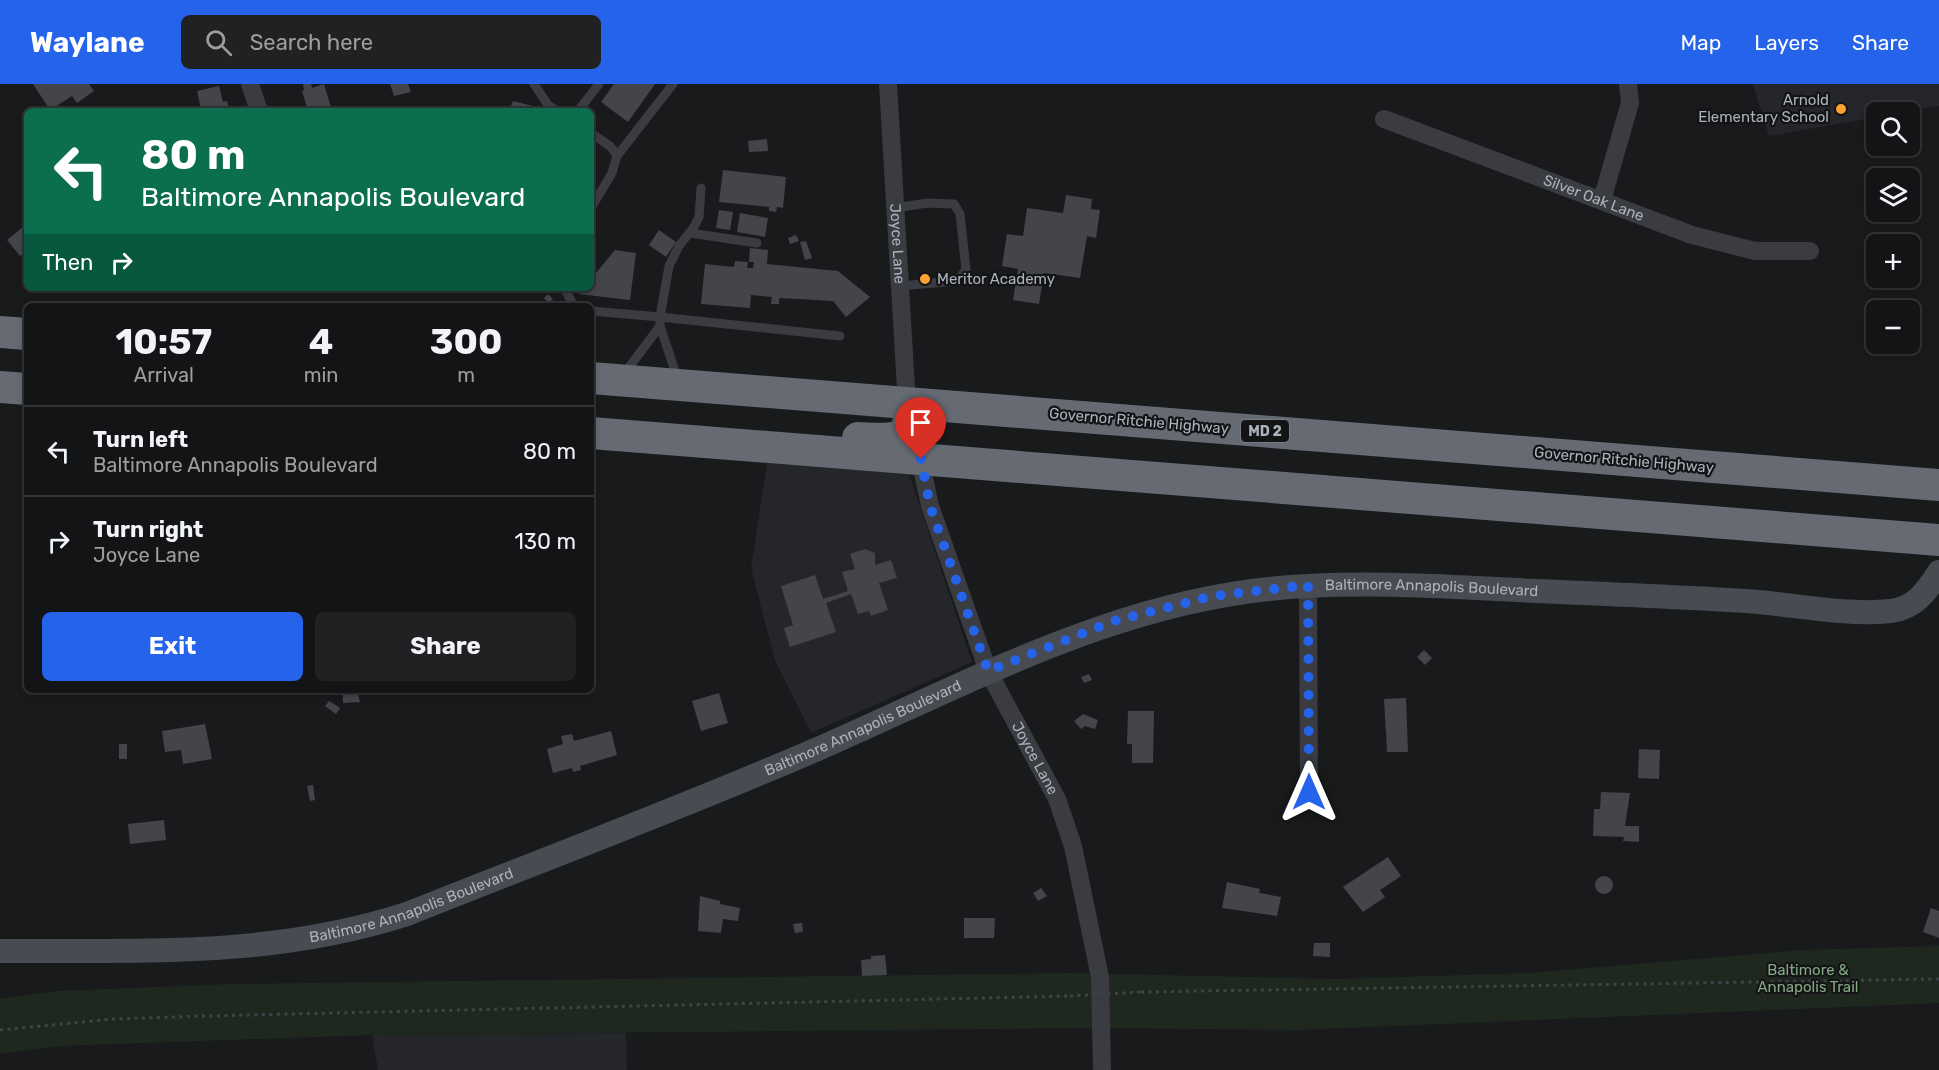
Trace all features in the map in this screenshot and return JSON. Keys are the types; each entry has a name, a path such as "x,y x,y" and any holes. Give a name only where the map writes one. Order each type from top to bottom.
{"highway":[{"path":"0,332 24,334"},
{"name":"Governor Ritchie Highway","path":"606,379 908,405 1023,412 1939,485"},
{"path":"0,387 24,389"},
{"path":"753,446 805,435 892,439 906,432 911,421 908,405"},
{"path":"921,459 926,435 938,425 1023,412"},
{"path":"594,433 1939,540"}],"street":[{"path":"250,84 258,108"},
{"name":"Joyce Lane","path":"888,84 908,405"},
{"path":"1602,200 1630,103 1628,84"},
{"name":"Silver Oak Lane","path":"1384,119 1692,235 1755,251 1810,251"},
{"name":"Joyce Lane","path":"921,459 930,506 988,671 1057,799 1073,846 1100,977 1102,1070"},
{"name":"Baltimore Annapolis Boulevard","path":"0,951 212,950 283,944 357,930 407,914 819,748 988,671 1114,621 1213,596 1308,585 1466,587 1750,601 1830,610 1893,611 1912,604 1927,591 1939,572"},
{"path":"1308,585 1309,792"}],"lane":[{"path":"534,84 552,108"},
{"path":"580,108 598,84"},
{"path":"594,203 612,173 617,156 673,84"},
{"path":"594,135 611,147 617,156"},
{"path":"679,385 660,321 669,266 679,246 699,217 701,188"},
{"path":"896,208 927,202 954,204 960,214 966,268 959,279 900,286"},
{"path":"690,233 757,243"},
{"path":"594,311 660,321 840,336"},
{"path":"606,379 660,321"}],"path":[{"path":"0,1030 113,1019 204,1016 1070,996 1141,992 1939,979"}],"shaded area":[{"name":"Arnold Elementary School","path":"1753,84 1939,84 1939,106 1920,109 1920,102 1866,102 1866,119 1769,136"},
{"path":"767,463 909,474 972,662 811,733 775,660 751,568"},
{"path":"626,1033 627,1070 378,1070 372,1035"}],"green space":[{"name":"Baltimore & Annapolis Trail","path":"1939,946 1939,1003 1298,1030 1095,1028 372,1035 60,1046 0,1054 0,999 57,991 233,984 1070,973 1337,979 1528,973 1803,950"}],"building":[{"path":"33,84 89,84 94,91 77,103 72,96 53,108 49,108"},
{"path":"303,84 311,84 312,88 324,84 331,108 307,108 302,91 304,90"},
{"path":"390,84 408,84 411,92 394,96"},
{"path":"614,84 655,84 628,122 601,102"},
{"path":"219,86 223,102 227,101 229,108 201,108 197,91"},
{"path":"513,101 533,106 533,108 510,108"},
{"path":"767,139 768,151 749,152 748,141"},
{"path":"723,170 786,177 783,208 777,207 776,212 769,211 769,207 719,202"},
{"path":"1066,195 1092,199 1091,209 1100,210 1096,238 1087,236 1080,278 1044,273 1039,304 1013,300 1018,269 1002,266 1007,234 1023,236 1027,208 1063,213"},
{"path":"719,210 733,212 730,230 716,228"},
{"path":"740,213 768,218 765,237 737,232"},
{"path":"23,227 24,253 20,256 7,240"},
{"path":"659,230 676,242 666,257 649,245"},
{"path":"796,235 799,241 790,244 788,238"},
{"path":"806,241 812,258 805,260 800,242"},
{"path":"750,248 768,250 767,264 838,271 870,297 846,317 833,301 779,298 779,304 771,304 772,297 751,295 750,308 701,304 705,264 734,267 735,261 748,262 747,268 753,268 754,262 749,262"},
{"path":"615,250 636,253 630,300 579,294 582,291 594,291 594,275"},
{"path":"548,294 553,299 549,303 544,298"},
{"path":"865,549 875,553 875,565 891,560 897,578 879,583 888,610 871,616 869,611 858,614 851,594 826,603 836,632 790,647 784,628 793,625 781,586 815,575 823,599 848,591 842,572 855,569 850,554"},
{"path":"1424,650 1432,658 1425,665 1417,657"},
{"path":"1089,674 1092,680 1084,683 1081,677"},
{"path":"343,693 358,693 360,702 343,703"},
{"path":"719,693 728,723 701,731 692,701"},
{"path":"1406,698 1408,752 1387,752 1384,699"},
{"path":"329,701 340,708 336,714 325,706"},
{"path":"1128,711 1154,711 1153,763 1132,763 1132,744 1127,744"},
{"path":"1083,714 1098,720 1095,729 1085,726 1081,729 1074,721"},
{"path":"205,724 212,759 183,764 181,750 165,752 162,731"},
{"path":"611,731 617,755 580,766 581,770 573,772 572,768 553,773 547,749 563,744 561,736 572,734 574,741"},
{"path":"119,744 127,744 127,759 119,759"},
{"path":"1639,749 1660,750 1659,779 1638,778"},
{"path":"313,785 315,800 310,801 307,786"},
{"path":"1601,792 1630,793 1625,826 1639,826 1639,842 1623,841 1624,837 1593,836 1594,809 1600,809"},
{"path":"164,820 166,840 130,844 128,824"},
{"path":"1388,857 1401,876 1380,890 1385,897 1363,912 1343,887"},
{"path":"1604,876 1610,879 1613,885 1610,891 1604,894 1598,891 1595,885 1598,879"},
{"path":"1227,882 1260,889 1259,893 1281,897 1277,916 1222,908"},
{"path":"1041,888 1047,896 1038,901 1033,893"},
{"path":"700,896 720,901 720,904 740,908 738,921 723,919 721,933 698,931"},
{"path":"1931,908 1939,911 1939,938 1923,932"},
{"path":"964,918 995,918 994,938 964,938"},
{"path":"802,923 803,932 795,933 793,924"},
{"path":"1314,943 1330,943 1330,957 1313,956"},
{"path":"885,955 887,975 862,976 861,960 871,959 871,956"}],"place":[{"name":"Arnold Elementary School","path":"1841,109"},
{"name":"Meritor Academy","path":"925,279"}],"route":[{"path":"921,459 930,506 988,671 1114,621 1213,596 1308,585 1309,792"}]}
